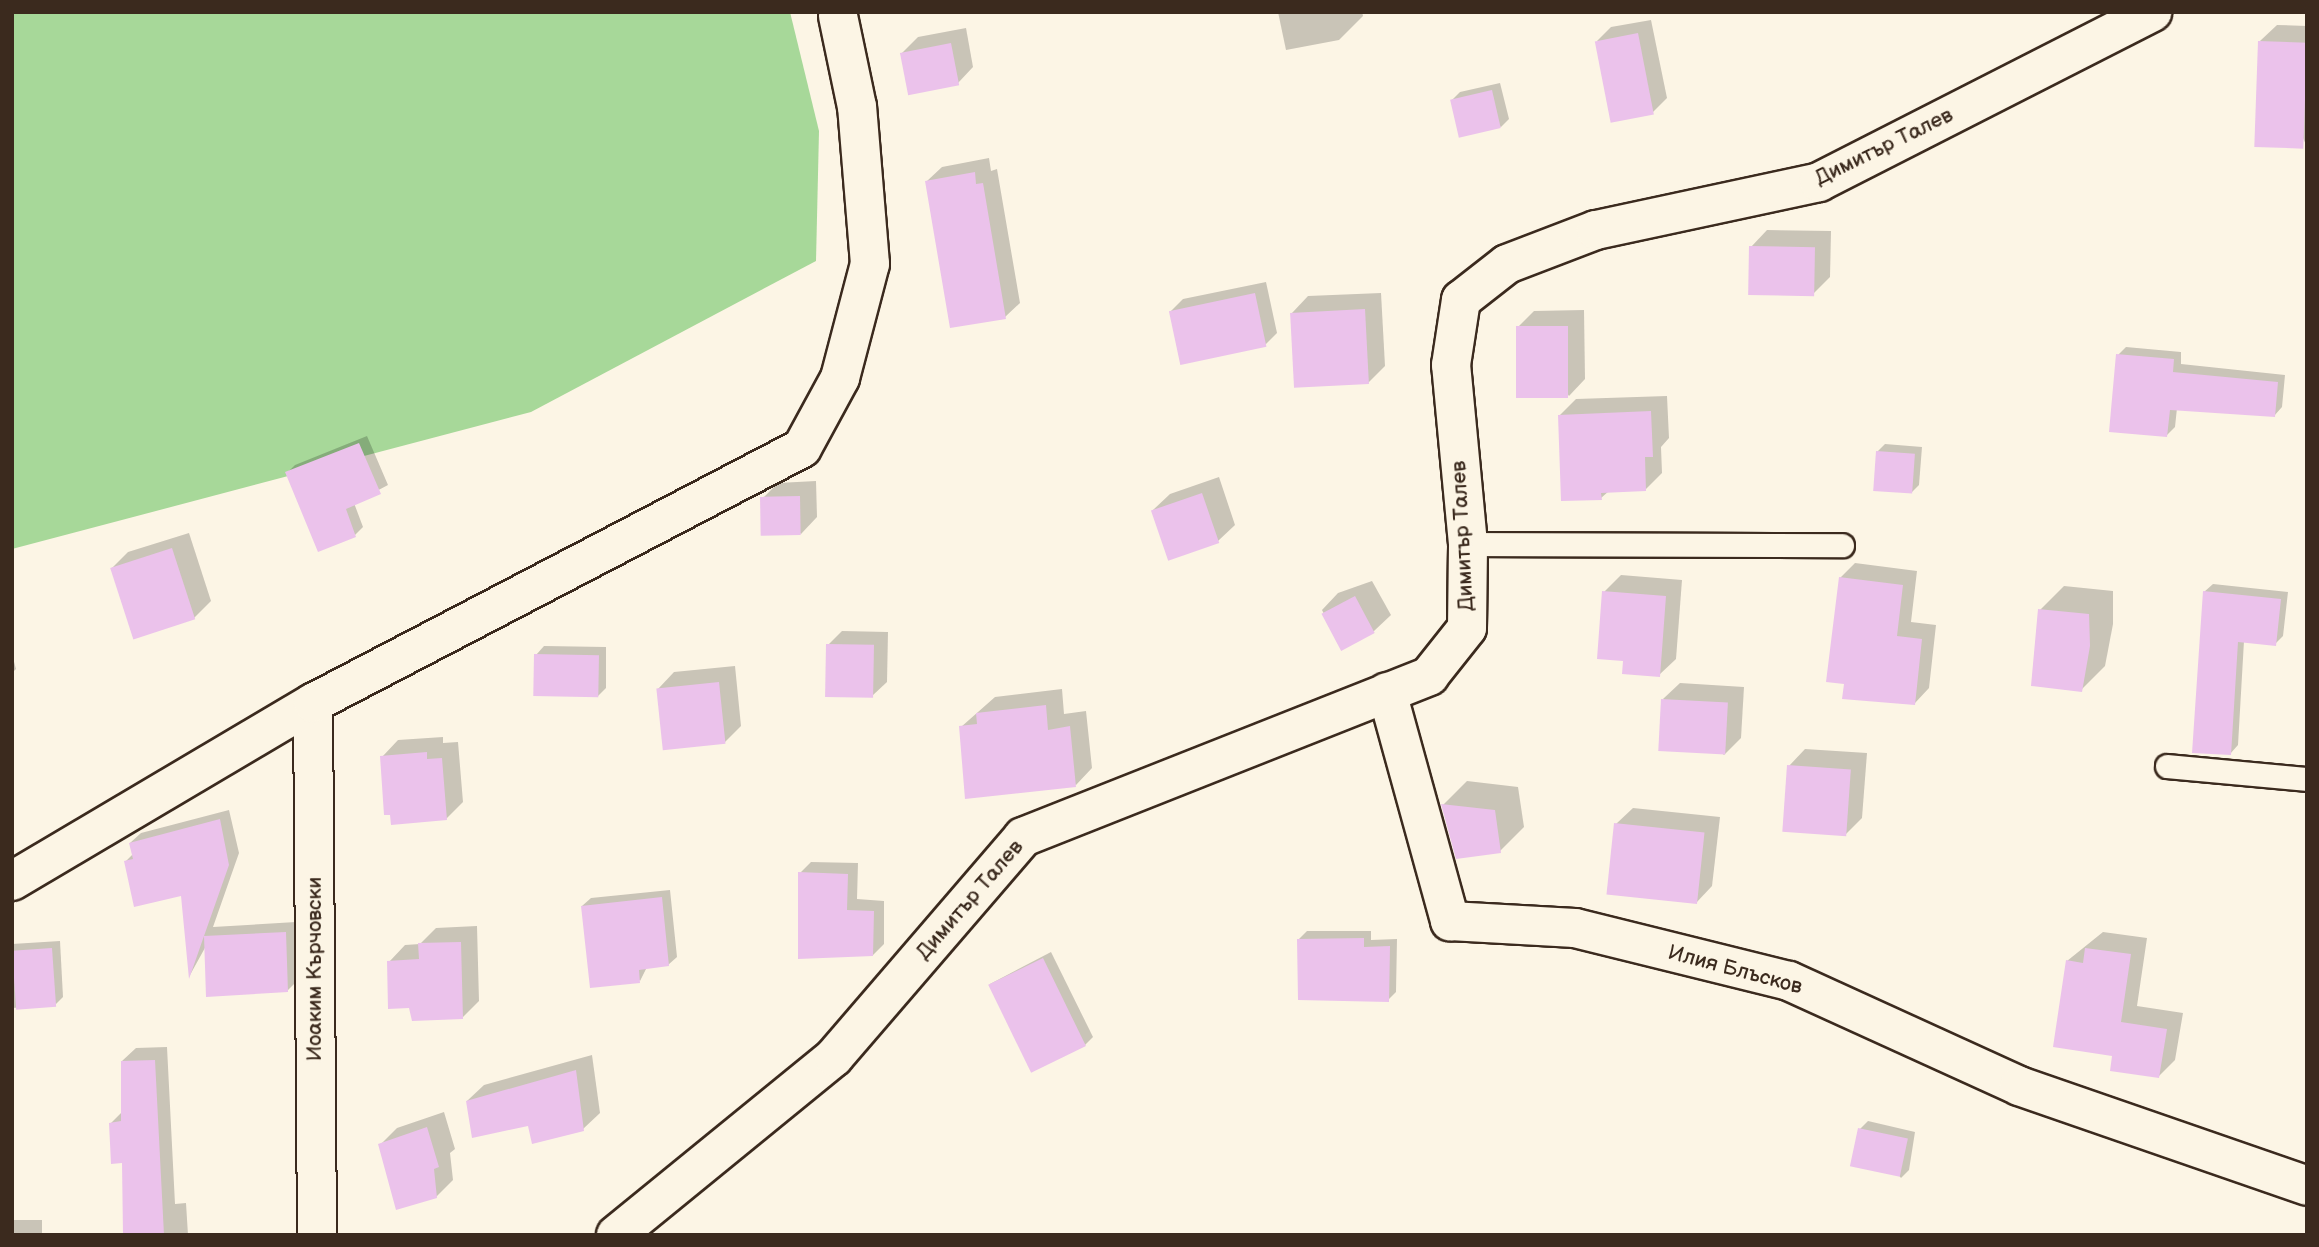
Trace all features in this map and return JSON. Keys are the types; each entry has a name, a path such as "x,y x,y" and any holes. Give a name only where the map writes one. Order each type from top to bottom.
{"street":[{"name":"Димитър Талев","path":"616,1235 834,1057 1023,837 1429,677 1467,628 1468,544 1451,365 1461,300 1507,264 1596,230 1819,182 2152,12"},
{"path":"12,881 313,703 803,448 840,378 870,264 849,14"},
{"name":"Илия Блъсков","path":"1387,692 1450,921 1576,928 1789,981 2019,1086 2307,1186"},
{"name":"Иоаким Кърчовски","path":"313,703 317,1235"}],"lane":[{"path":"1468,544 1842,545"},
{"path":"2167,766 2307,779"}],"green space":[{"path":"12,12 790,12 819,131 816,261 531,412 12,549"}],"building":[{"path":"1638,33 1654,114 1611,123 1595,41"},
{"path":"2258,41 2307,43 2303,149 2254,147"},
{"path":"951,43 959,85 908,95 900,53"},
{"path":"1492,90 1501,128 1459,138 1450,100"},
{"path":"975,172 976,184 983,183 1006,319 950,328 925,181"},
{"path":"1749,246 1815,247 1814,296 1748,295"},
{"path":"1255,293 1266,347 1180,365 1169,311"},
{"path":"1365,309 1369,384 1294,388 1290,313"},
{"path":"1516,326 1568,326 1568,398 1516,398"},
{"path":"2116,354 2174,359 2173,372 2278,382 2275,417 2170,410 2167,437 2109,432"},
{"path":"1651,411 1653,457 1645,457 1646,491 1601,493 1602,500 1561,501 1558,415"},
{"path":"359,443 381,494 346,509 356,537 318,552 285,472"},
{"path":"1876,451 1915,454 1912,494 1873,491"},
{"path":"1202,493 1219,543 1168,561 1151,511"},
{"path":"800,496 801,535 761,536 760,497"},
{"path":"172,548 195,619 133,639 110,568"},
{"path":"1839,577 1903,585 1897,636 1922,639 1915,705 1842,699 1844,684 1826,682"},
{"path":"1602,591 1666,596 1660,677 1622,674 1623,661 1597,659"},
{"path":"2203,591 2281,599 2276,646 2238,642 2231,755 2192,753"},
{"path":"1355,596 1375,633 1341,651 1321,614"},
{"path":"2038,609 2089,614 2090,646 2082,692 2031,686"},
{"path":"826,644 874,645 873,698 825,697"},
{"path":"534,654 599,655 598,697 533,696"},
{"path":"719,682 725,744 663,750 656,689"},
{"path":"1661,699 1728,703 1725,754 1658,751"},
{"path":"1046,705 1048,730 1070,726 1076,787 965,799 959,726 977,724 976,713"},
{"path":"427,752 427,759 442,758 447,820 391,825 390,815 384,815 380,756"},
{"path":"1787,765 1851,769 1846,836 1782,832"},
{"path":"1441,804 1495,810 1501,853 1456,859"},
{"path":"220,819 229,865 189,979 181,896 134,907 124,861 133,859 129,843"},
{"path":"1614,823 1705,833 1697,904 1606,895"},
{"path":"798,872 848,874 847,910 874,911 873,956 798,959"},
{"path":"662,897 669,966 639,970 640,983 590,988 581,906"},
{"path":"286,932 288,992 206,997 204,936"},
{"path":"1364,938 1364,947 1390,946 1389,1002 1298,1000 1297,939"},
{"path":"461,942 463,1019 412,1021 409,1008 388,1009 387,961 419,959 418,943"},
{"path":"52,948 56,1007 16,1010 12,951"},
{"path":"2085,948 2131,954 2121,1022 2167,1029 2159,1078 2110,1071 2112,1056 2053,1047 2066,960 2083,963"},
{"path":"1043,958 1086,1046 1031,1073 988,985"},
{"path":"155,1060 164,1235 123,1235 122,1163 111,1164 109,1123 121,1121 121,1061"},
{"path":"576,1070 584,1131 532,1144 528,1126 472,1138 466,1101"},
{"path":"427,1127 439,1167 434,1169 437,1198 396,1210 378,1144"},
{"path":"1858,1128 1908,1139 1900,1177 1850,1166"}]}
